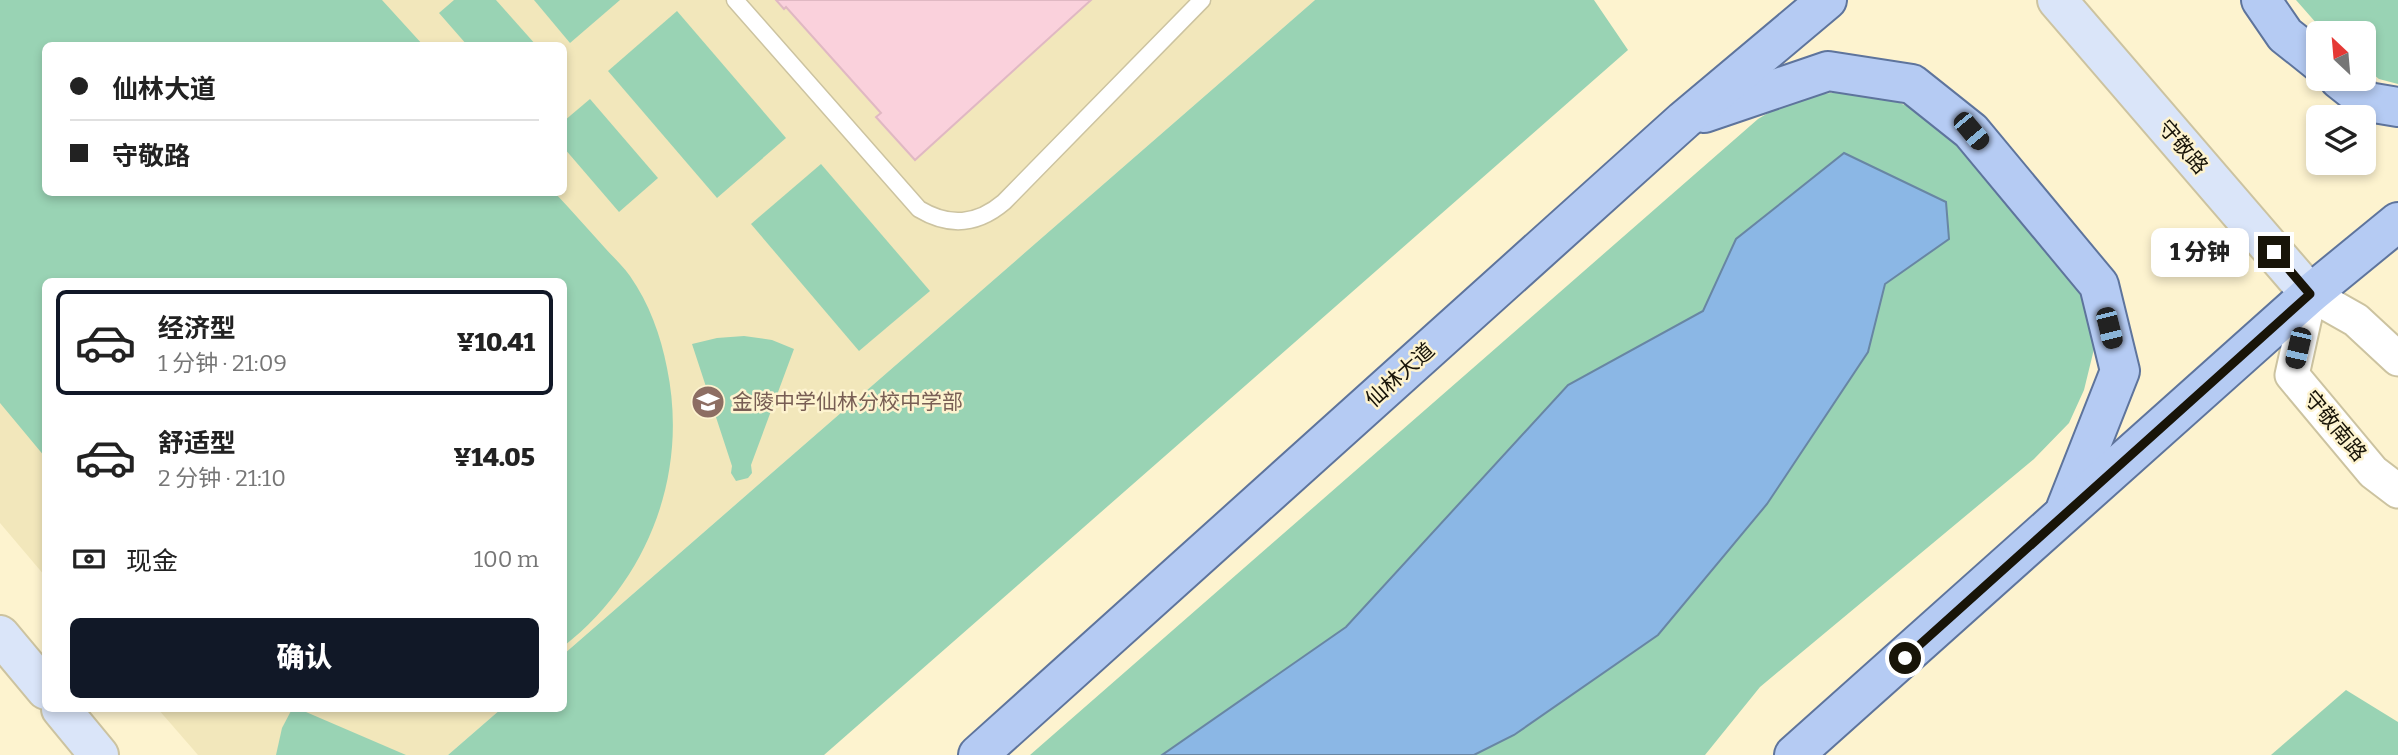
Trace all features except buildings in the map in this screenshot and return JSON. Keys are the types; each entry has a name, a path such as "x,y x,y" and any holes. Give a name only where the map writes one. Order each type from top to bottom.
{"main road":[{"name":"仙林大道","path":"978,755 1684,120 1827,0"},
{"name":"守敬路","path":"2057,0 2310,294"},
{"path":"2261,0 2285,35 2306,52"},
{"path":"1684,120 1828,71 1912,84 1971,131 2099,285 2120,371 2062,517"},
{"path":"2354,91 2368,102 2398,107"},
{"path":"1794,755 2310,294 2398,222"},
{"path":"0,635 42,685"},
{"path":"63,712 99,755"}],"street":[{"path":"2310,294 2356,320 2398,359"},
{"name":"守敬南路","path":"2310,294 2292,375 2373,472 2398,491"}],"lane":[{"path":"734,0 919,209 947,222 978,219 1004,202 1202,0"}],"shaded area":[{"name":"金陵中学仙林分校中学部","path":"0,0 1315,0 567,651 567,278 42,278 42,572 0,523"},
{"path":"161,712 498,712 448,755 198,755"}],"green space":[{"path":"0,0 382,0 420,42 42,42 42,196 558,196 624,269 643,297 653,320 667,368 672,408 672,447 666,485 655,522 639,557 619,590 567,643 567,278 42,278 42,453 0,403"},
{"path":"454,0 496,0 533,42 464,42 439,13"},
{"path":"534,0 620,0 570,43"},
{"path":"1315,0 1594,0 1628,50 824,755 448,755 498,712 567,712 567,651"},
{"path":"2296,0 2398,0 2398,84 2376,77 2376,21 2314,21"},
{"path":"677,11 786,138 717,198 608,71"},
{"path":"1840,92 1891,99 1931,117 2062,262 2087,306 2094,349 2084,390 2069,423 2034,459 1760,687 1705,755 1030,755 1758,119 1795,97"},
{"path":"590,99 658,178 619,212 567,151 567,118"},
{"path":"821,164 930,291 859,351 751,224"},
{"path":"744,336 772,340 794,349 751,465 752,473 748,478 736,481 731,473 732,466 692,344 717,338"},
{"path":"2346,690 2398,722 2398,755 2271,755"},
{"path":"290,712 306,712 406,755 276,755 282,728"}],"water":[{"path":"1844,153 1946,202 1949,239 1885,284 1868,352 1767,504 1658,635 1514,735 1474,755 1162,755 1346,627 1568,385 1703,311 1736,239"}],"place":[{"name":"金陵中学仙林分校中学部","path":"708,402"}],"route":[{"path":"1905,658 2310,294 2274,252"}]}
